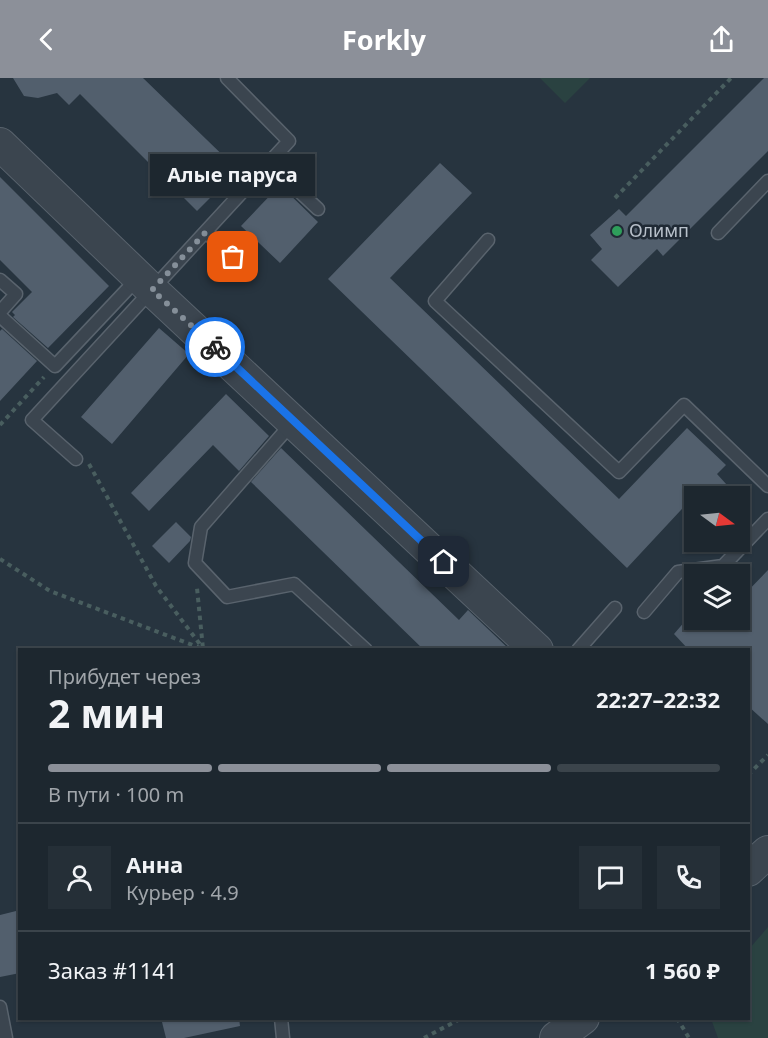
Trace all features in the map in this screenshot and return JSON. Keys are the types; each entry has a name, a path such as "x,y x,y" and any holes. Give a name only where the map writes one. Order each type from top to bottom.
{"street":[{"path":"0,144 535,648"},
{"path":"556,1038 580,1020"}],"lane":[{"path":"0,316 54,366 206,232 289,141 227,78"},
{"path":"269,163 318,209"},
{"path":"718,233 768,181"},
{"path":"206,232 247,270"},
{"path":"488,240 435,301 618,472 684,405 768,486"},
{"path":"0,280 16,294 0,312"},
{"path":"76,459 32,420 146,283"},
{"path":"294,421 201,527 195,563 226,597 294,584 364,648"},
{"path":"644,612 678,572 723,566 768,519"},
{"path":"580,648 615,608"},
{"path":"0,1007 6,1038"},
{"path":"281,1020 283,1038"}],"path":[{"path":"615,198 731,78"},
{"path":"0,425 54,366"},
{"path":"76,459 88,462 156,586 203,648"},
{"path":"0,559 50,591 201,648"},
{"path":"195,563 204,648"},
{"path":"750,773 768,755"},
{"path":"424,1038 458,1020"},
{"path":"678,1020 688,1038"}],"green space":[{"path":"540,78 590,78 565,103"},
{"path":"768,927 768,1038 718,1038 711,1020 750,1020 750,948"}],"building":[{"path":"13,78 143,78 238,170 197,211 80,94 69,105 57,93 38,98 24,96"},
{"path":"764,78 768,78 768,151 663,256 657,249 618,287 591,260 602,249 590,235 619,209 626,216"},
{"path":"440,163 472,193 390,278 619,499 687,428 726,465 717,474 728,486 684,486 684,507 627,568 328,279"},
{"path":"0,177 109,286 48,348 13,317 15,315 12,312 32,292 0,260"},
{"path":"280,185 318,222 280,263 241,226"},
{"path":"159,328 189,354 112,444 81,417"},
{"path":"2,329 37,361 0,401 0,331"},
{"path":"226,394 269,436 239,471 213,445 149,511 131,493"},
{"path":"281,448 459,620 468,610 508,648 422,648 251,482"},
{"path":"176,522 191,537 190,541 169,563 152,546"},
{"path":"768,570 768,724 750,708 750,648 687,648 674,634 684,622 684,630 750,630 750,589"},
{"path":"18,910 18,973 0,977 0,915"},
{"path":"162,1020 239,1020 240,1026 184,1038 166,1038"}],"way so far":[{"path":"215,347 152,290 206,232 233,257"}],"place":[{"name":"Олимп","path":"617,231"},
{"name":"Алые паруса","path":"233,257"}],"route":[{"path":"215,347 444,562"}]}
